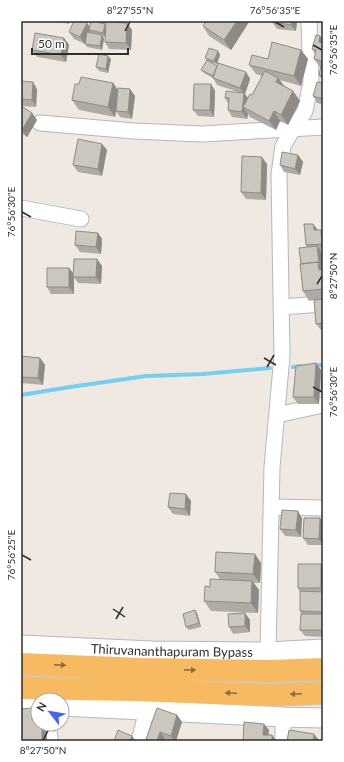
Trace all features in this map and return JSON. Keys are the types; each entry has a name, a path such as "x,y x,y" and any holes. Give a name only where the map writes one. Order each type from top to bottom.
{"highway":[{"name":"Thiruvananthapuram Bypass","path":"21,664 140,669 272,671 323,669"},
{"path":"21,688 135,690 270,695 323,693"}],"street":[{"path":"268,652 272,467 282,356 280,174 283,146 305,111 311,82 309,21"},
{"path":"40,122 134,131 202,134 323,126"},
{"path":"21,208 81,219"},
{"path":"281,307 323,304"},
{"path":"277,415 323,405"},
{"path":"271,507 323,508"},
{"name":"Thiruvananthapuram Bypass","path":"21,645 152,651 268,652 323,649"},
{"path":"70,706 323,718"},
{"path":"138,741 147,710"},
{"path":"283,717 283,741"}],"building":[{"path":"74,21 84,21 87,23 80,37 69,32"},
{"path":"91,21 97,21 105,24 103,33 89,30"},
{"path":"206,21 237,21 224,40 203,26"},
{"path":"272,21 292,21 291,25"},
{"path":"106,22 127,23 126,43 105,42"},
{"path":"87,32 102,35 100,46 85,44"},
{"path":"35,33 64,38 61,55 32,50"},
{"path":"316,35 320,36 319,42 323,43 323,76 319,75 322,61 314,59 316,50 312,49"},
{"path":"272,42 301,50 294,76 249,65 252,55 268,59"},
{"path":"209,48 218,51 214,61 205,58"},
{"path":"99,54 108,56 106,69 96,67"},
{"path":"207,60 217,66 213,76 201,70"},
{"path":"218,63 246,72 240,88 213,78"},
{"path":"265,71 278,78 276,82 293,91 281,115 274,111 269,121 243,107 250,94 252,95"},
{"path":"81,77 113,83 108,107 72,100 75,84 79,84"},
{"path":"21,81 33,82 32,100 21,99"},
{"path":"317,82 323,83 323,99 313,96"},
{"path":"194,84 211,84 210,110 193,110"},
{"path":"118,88 130,89 128,112 116,111"},
{"path":"226,91 244,93 242,112 228,110 229,98 225,98"},
{"path":"21,106 32,113 22,130 21,129"},
{"path":"78,139 102,144 98,169 73,165"},
{"path":"282,152 298,155 295,169 280,165"},
{"path":"242,156 262,157 261,193 241,192"},
{"path":"304,224 313,224 314,230 321,230 322,244 306,245"},
{"path":"76,231 98,233 96,247 75,245"},
{"path":"317,246 319,263 301,264 299,248"},
{"path":"74,259 97,259 96,277 73,277"},
{"path":"318,262 319,270 323,269 323,289 303,291 300,264"},
{"path":"47,268 69,268 69,287 47,287"},
{"path":"323,299 323,323 316,324 314,300"},
{"path":"21,356 40,358 38,378 21,377"},
{"path":"316,363 314,397 293,397 296,366"},
{"path":"323,364 323,390 321,390"},
{"path":"170,493 186,494 185,509 168,507"},
{"path":"282,510 298,511 296,530 280,529"},
{"path":"304,518 320,518 319,539 303,538"},
{"path":"216,552 255,554 253,574 215,572"},
{"path":"298,564 321,564 321,588 298,588"},
{"path":"210,579 252,581 251,603 204,601 205,586 210,587"},
{"path":"300,591 323,592 323,612 300,611"},
{"path":"195,610 199,623 186,627 183,614"},
{"path":"245,613 245,626 229,627 228,614"},
{"path":"301,614 323,614 323,630 300,630"},
{"path":"30,708 30,732 42,732 42,741 21,741 21,709"},
{"path":"157,708 177,715 171,736 160,732 157,741 153,741 146,739"},
{"path":"244,722 264,724 263,735 272,735 272,741 243,741"},
{"path":"118,730 132,736 130,741 114,741"},
{"path":"289,730 314,734 313,741 287,741"}],"waterway":[{"path":"313,365 323,365"},
{"path":"293,367 301,366"},
{"path":"21,395 146,376 203,374 270,368"}]}
